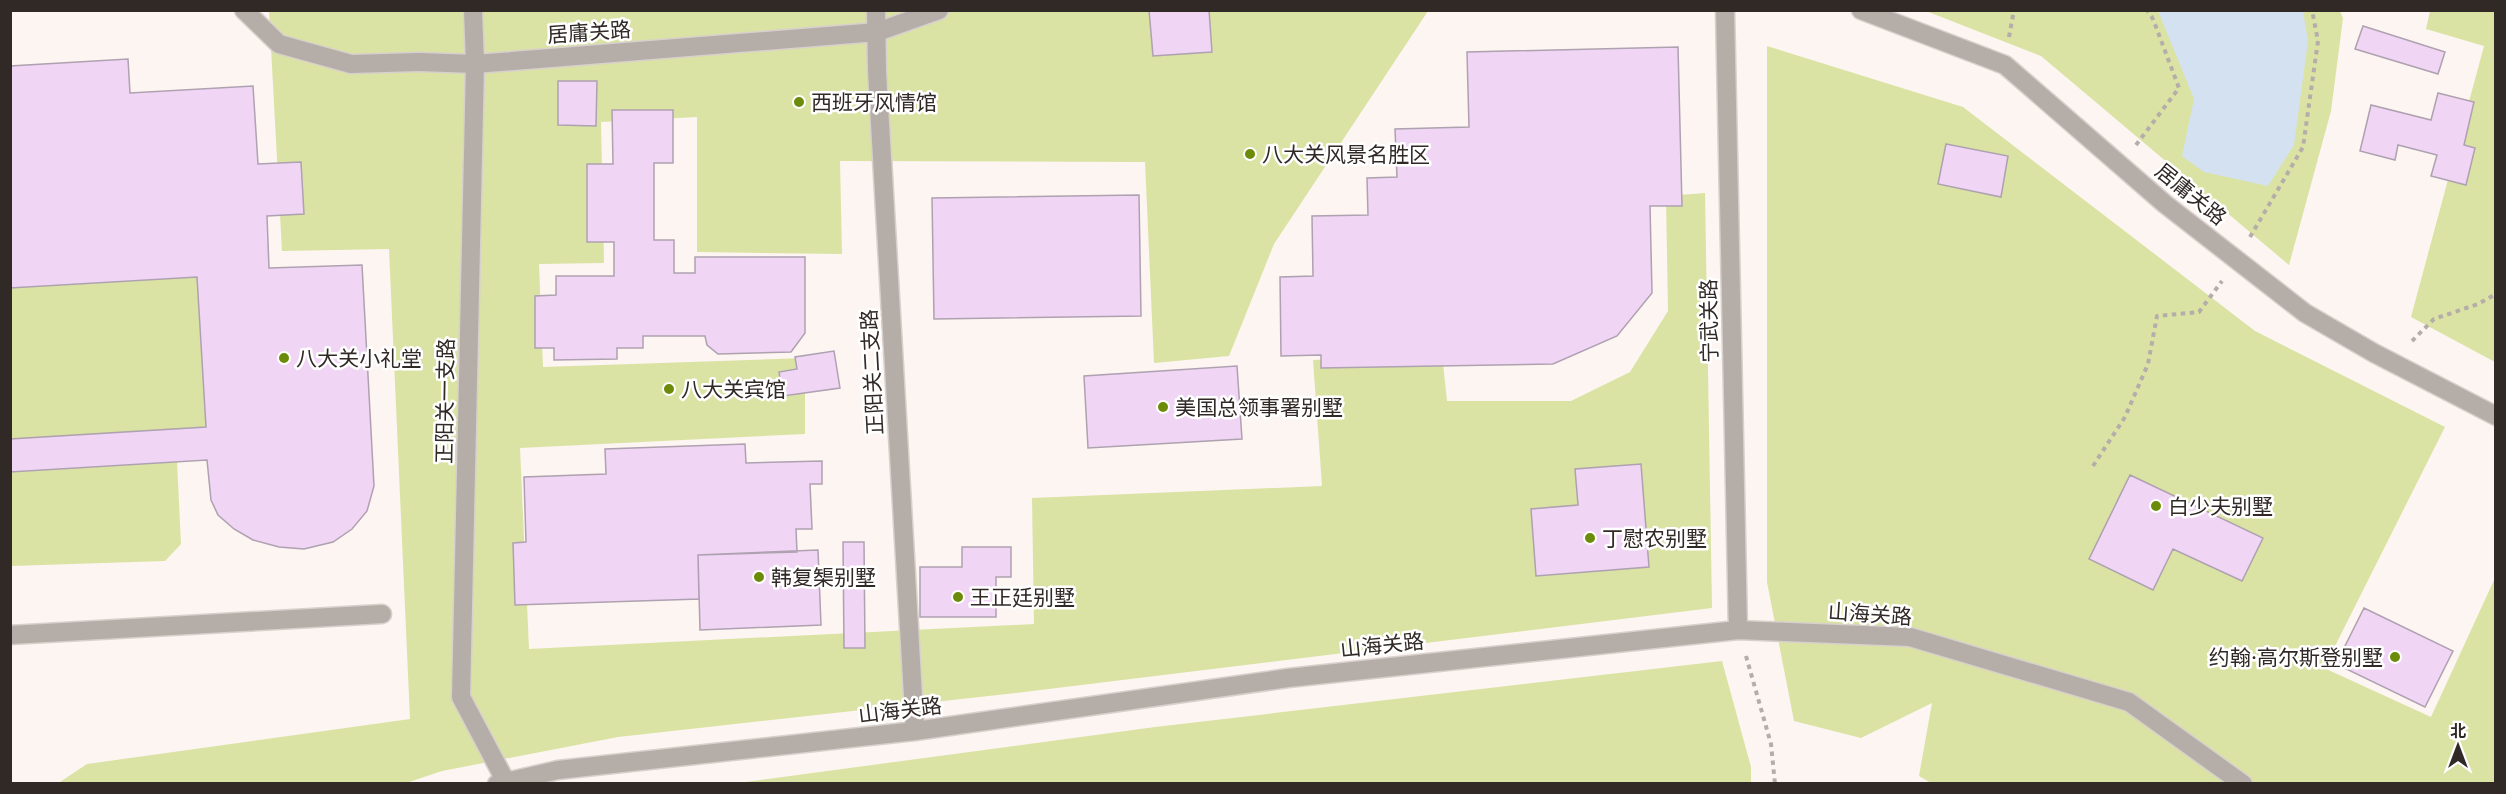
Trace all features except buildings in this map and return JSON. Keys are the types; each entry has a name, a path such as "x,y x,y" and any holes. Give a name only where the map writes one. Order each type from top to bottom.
{"street":[{"name":"居庸关路","path":"244,10 279,44 351,63 475,63 877,32 939,10"},
{"name":"正阳关一支路","path":"473,10 475,63 461,697 501,782"},
{"name":"正阳关二支路","path":"876,10 878,83 915,731"},
{"name":"宁武关路","path":"1725,10 1738,630"},
{"name":"居庸关路","path":"1861,10 2005,65 2165,204 2305,313 2391,362 2496,416"},
{"path":"10,635 382,614"},
{"name":"山海关路","path":"501,782 558,770 915,731 1288,678 1738,630 1910,637 2129,702 2243,783"}],"path":[{"path":"2121,166 2179,88 2153,19 2147,10"},
{"path":"2391,362 2434,319 2478,304 2496,294"},
{"path":"1738,630 1771,744 1775,783"}],"green space":[{"path":"269,11 1428,11 1274,244 1229,356 1154,363 1145,162 840,161 842,254 697,252 697,117 601,122 604,263 539,264 543,367 805,358 805,434 520,448 529,649 1034,624 1032,498 1322,486 1313,360 1442,354 1447,401 1571,401 1630,372 1668,311 1666,196 1705,193 1712,608 1024,692 618,737 442,771 406,783 57,784 87,764 410,719 389,249 282,251"},
{"path":"1926,11 2340,11 2343,18 2331,111 2289,265 2041,56"},
{"path":"2430,11 2495,11 2495,362 2411,317 2484,46 2426,29"},
{"path":"1767,46 1963,107 2255,331 2445,427 2324,668 2431,717 2495,578 2495,783 1931,783 1919,776 1932,703 1861,738 1794,721 1767,582"},
{"path":"197,277 206,427 11,439 11,288"},
{"path":"177,462 181,544 165,561 11,566 11,472"},
{"path":"1722,661 1751,767 1751,783 738,783 1155,727"}],"water":[{"path":"2158,11 2303,11 2308,41 2294,145 2268,186 2204,172 2182,156 2194,99"}],"place":[{"name":"西班牙风情馆","path":"799,102"},
{"name":"八大关风景名胜区","path":"1250,154"},
{"name":"八大关小礼堂","path":"284,358"},
{"name":"八大关宾馆","path":"669,389"},
{"name":"美国总领事署别墅","path":"1163,407"},
{"name":"白少夫别墅","path":"2156,506"},
{"name":"丁慰农别墅","path":"1590,538"},
{"name":"韩复榘别墅","path":"759,577"},
{"name":"王正廷别墅","path":"958,597"},
{"name":"约翰·高尔斯登别墅","path":"2395,657"}]}
